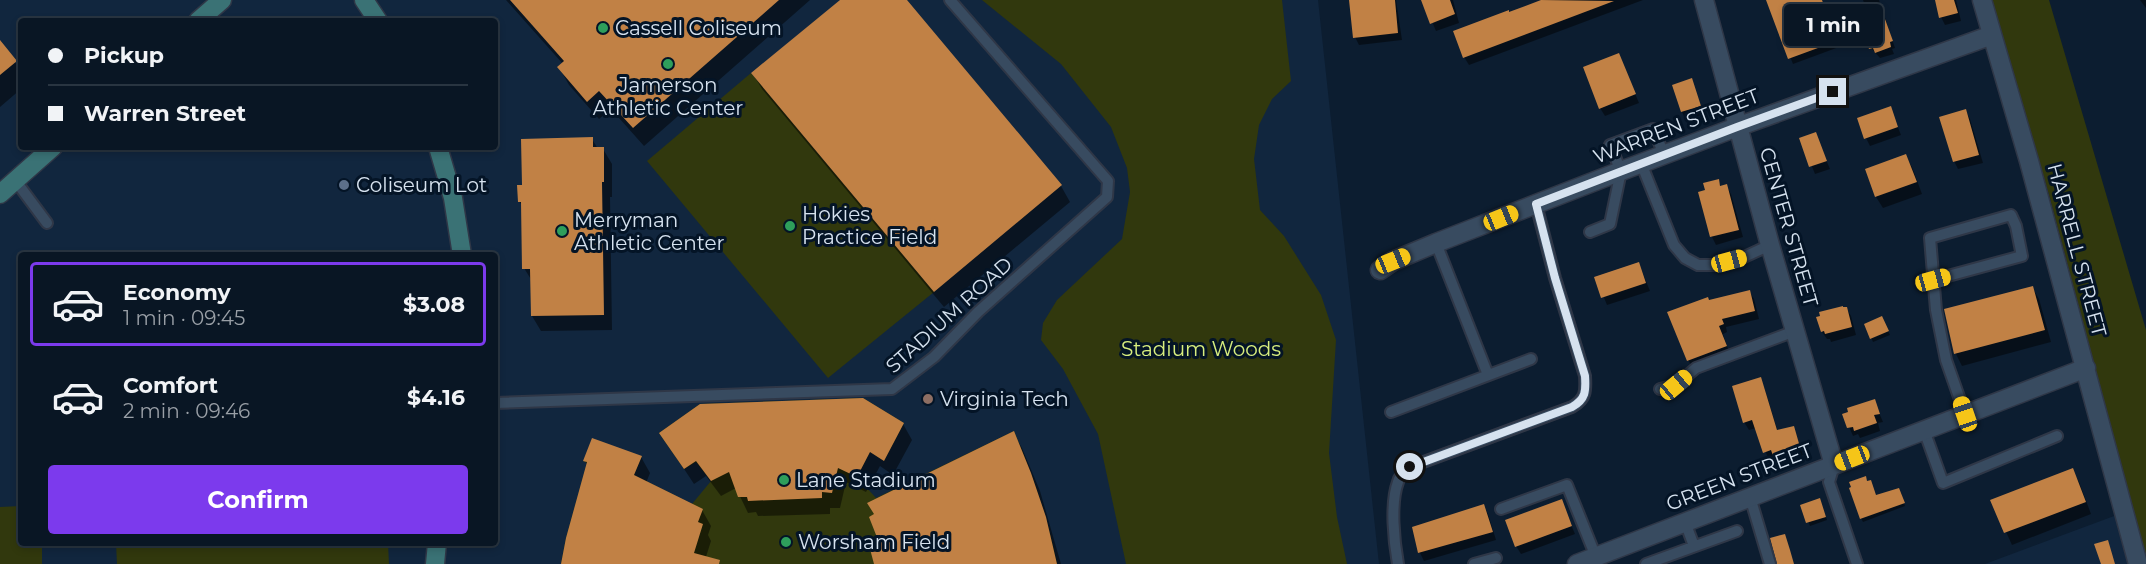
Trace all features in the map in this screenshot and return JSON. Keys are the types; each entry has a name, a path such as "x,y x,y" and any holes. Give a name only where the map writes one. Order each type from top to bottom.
{"main road":[{"path":"201,18 222,0"},
{"path":"364,0 376,18"},
{"path":"0,194 50,150"},
{"path":"439,150 453,198 462,252"},
{"path":"435,564 437,546"}],"street":[{"name":"CENTER STREET","path":"1704,0 1737,127 1834,465"},
{"name":"HARRELL STREET","path":"1982,0 2086,368 2138,564"},
{"name":"WARREN STREET","path":"1380,270 1393,261 1436,243 1664,154 1992,35"},
{"name":"GREEN STREET","path":"1583,562 2086,368"}],"lane":[{"name":"STADIUM ROAD","path":"498,403 892,389 934,357 978,312 1107,197 1108,181 950,0"},
{"path":"1590,232 1610,224 1621,171 1610,145 1653,129 1664,154"},
{"path":"1641,163 1674,245 1685,258 1698,265 1715,265 1742,258 1770,245"},
{"path":"15,180 47,223"},
{"path":"1398,564 1395,499 1398,479 1410,467 1572,407 1584,398 1585,376 1555,278 1536,204"},
{"path":"1933,280 2022,256 2016,226 2011,215 1930,238 1933,280 1936,310 1946,360 1965,414"},
{"path":"1436,243 1488,375"},
{"path":"1660,389 1676,385 1696,368 1795,331"},
{"path":"1391,412 1531,359"},
{"path":"1924,430 1943,483 2057,436"},
{"path":"1834,465 1829,482 1857,564"},
{"path":"1501,508 1567,484 1583,562"},
{"path":"1750,497 1770,564"},
{"path":"1685,522 1694,546"},
{"path":"1646,564 1737,531"},
{"path":"1477,564 1496,558"}],"shaded area":[{"name":"Virginia Tech","path":"0,0 1318,0 1379,564 0,564"},
{"path":"2133,509 2146,564 1985,564"}],"green space":[{"name":"Stadium Woods","path":"982,0 1282,0 1291,81 1272,99 1259,125 1254,159 1260,210 1284,236 1321,295 1336,340 1329,453 1337,517 1347,564 1126,564 1098,434 1063,369 1041,340 1043,323 1057,300 1122,239 1130,192 1127,168 1111,127 1061,64"},
{"path":"1992,0 2049,0 2146,330 2146,559 2049,195"},
{"name":"Hokies Practice Field","path":"751,73 934,292 828,378 647,161"},
{"name":"Lane Stadium","path":"863,398 904,423 884,461 870,452 857,477 876,498 1014,431 1039,496 1057,564 561,564 587,463 583,461 642,456 634,475 692,504 711,481 696,462 684,469 659,433 700,404"},
{"path":"18,506 18,546 42,546 42,564 0,564 0,507"},
{"path":"116,546 388,546 389,564 117,564"}],"building":[{"path":"510,0 779,0 633,128 599,91 587,102 557,67 564,61"},
{"path":"840,0 907,0 1062,185 934,292 751,73"},
{"path":"1349,0 1395,0 1398,33 1353,38"},
{"path":"1421,0 1450,0 1455,14 1430,24"},
{"path":"1541,0 1614,1 1463,58 1453,31"},
{"path":"1766,0 1822,0 1837,41 1788,59"},
{"path":"1935,0 1954,0 1958,13 1939,18"},
{"path":"1881,8 1893,41 1890,42 1891,47 1875,53 1873,48 1869,49 1858,16"},
{"path":"0,40 17,61 0,75"},
{"path":"1619,53 1636,94 1599,109 1583,67"},
{"path":"1692,78 1701,106 1681,112 1672,85"},
{"path":"1891,106 1898,127 1864,139 1857,118"},
{"path":"1966,109 1979,155 1953,162 1939,117"},
{"path":"1816,132 1827,161 1809,167 1799,138"},
{"name":"Merryman Athletic Center","path":"593,137 593,147 604,147 604,182 602,182 604,315 531,316 530,269 522,269 521,202 518,202 517,185 522,185 521,139"},
{"path":"1906,154 1917,182 1875,197 1865,169"},
{"path":"1719,179 1720,186 1727,184 1739,230 1710,237 1698,192 1705,190 1703,183"},
{"path":"1639,262 1646,283 1601,298 1594,277"},
{"path":"2033,286 2045,330 1954,354 1944,309"},
{"path":"1750,290 1755,311 1722,319 1724,324 1719,326 1727,346 1687,361 1667,312 1708,297 1709,300"},
{"path":"1847,307 1852,327 1825,334 1824,331 1821,332 1816,317 1820,316 1819,312"},
{"path":"1882,316 1889,331 1870,339 1864,324"},
{"path":"1761,377 1777,430 1794,426 1800,447 1773,456 1771,450 1763,453 1752,420 1743,423 1732,386"},
{"path":"863,398 904,423 884,461 870,452 857,477 838,468 832,493 822,492 822,498 748,501 747,497 738,497 729,472 711,481 696,461 684,469 659,433 700,404"},
{"path":"1875,399 1880,414 1874,415 1877,423 1854,431 1853,427 1847,428 1842,414 1848,412 1847,408"},
{"path":"1014,431 1046,517 1057,564 874,564 870,549 880,545 869,517 874,514 867,503"},
{"path":"592,438 642,456 634,475 703,509 698,522 703,524 694,553 720,560 719,564 561,564 587,462 583,461"},
{"path":"2073,468 2086,502 2004,533 1990,500"},
{"path":"1866,476 1867,481 1871,480 1876,495 1899,488 1905,503 1860,519 1849,482"},
{"path":"1820,498 1826,517 1806,523 1800,505"},
{"path":"1562,499 1572,526 1515,547 1505,520"},
{"path":"1484,504 1493,532 1418,553 1412,527"},
{"path":"1785,534 1794,564 1777,564 1770,538"},
{"path":"2108,540 2115,564 2101,564 2094,544"}],"place":[{"name":"Cassell Coliseum","path":"603,28"},
{"name":"Jamerson Athletic Center","path":"668,64"},
{"name":"Coliseum Lot","path":"344,185"},
{"name":"Hokies Practice Field","path":"790,226"},
{"name":"Merryman Athletic Center","path":"562,231"},
{"name":"Virginia Tech","path":"928,399"},
{"name":"Lane Stadium","path":"784,480"},
{"name":"Worsham Field","path":"786,542"}],"route":[{"path":"1410,467 1572,407 1584,398 1585,376 1555,278 1536,204 1833,92"}]}
